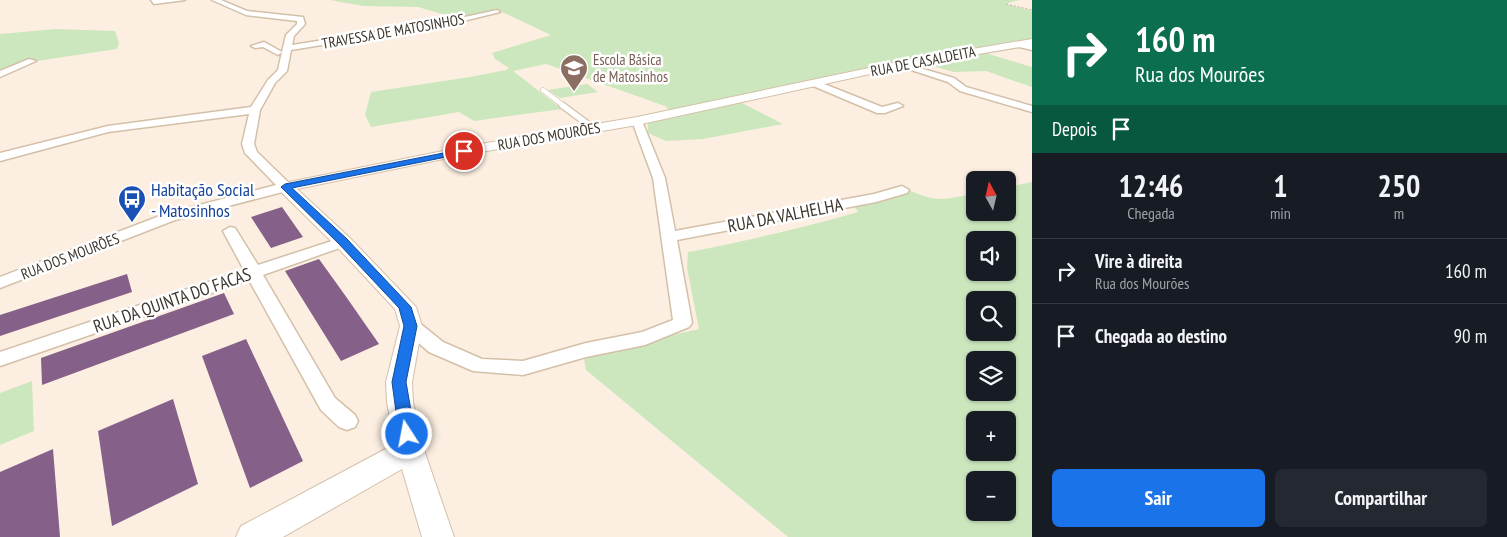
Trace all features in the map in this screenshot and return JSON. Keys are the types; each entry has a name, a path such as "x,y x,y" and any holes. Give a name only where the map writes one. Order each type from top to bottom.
{"street":[{"path":"154,0 154,2 159,3 182,0"},
{"path":"215,0 246,14 300,19 301,24 290,35 283,50 282,71 271,82 255,110 248,148 400,300 409,316 410,326 399,382 400,402 410,450 438,537"},
{"name":"TRAVESSA DE MATOSINHOS","path":"283,50 451,22 497,12"},
{"name":"RUA DE CASALDEITA","path":"814,84 902,64 1032,42"},
{"path":"255,46 264,44 283,50"},
{"path":"1018,44 1032,48"},
{"path":"0,74 32,61"},
{"path":"902,64 951,80 963,89 1032,109"},
{"path":"814,84 881,111 898,106"},
{"name":"RUA DOS MOURÕES","path":"0,283 170,217 285,187 464,151 637,121 814,84"},
{"path":"0,157 108,129 255,110"},
{"path":"410,326 436,348 480,366 523,368 586,350 645,338 683,323 658,178 637,121"},
{"name":"RUA DA VALHELHA","path":"668,237 876,198 902,190"},
{"path":"230,231 328,404 347,421"},
{"name":"RUA DA QUINTA DO FACAS","path":"0,359 343,242"},
{"path":"252,537 410,450"}],"lane":[{"path":"543,90 593,128"}],"path":[{"path":"1006,4 1032,10"}],"green space":[{"path":"330,0 1019,0 1005,4 1032,11 1032,44 1021,40 972,49 1032,67 1032,87 986,71 954,72 908,59 732,98 783,124 703,139 666,141 648,133 648,123 655,116 669,110 665,106 546,64 513,71 562,109 474,121 459,112 371,127 365,115 371,92 506,70 509,68 495,59 492,53 551,35 502,12 493,11 459,19 418,7 363,6"},
{"path":"56,29 115,31 119,43 117,49 30,62 0,74 0,34"},
{"path":"587,84 598,92 560,98 548,90"},
{"path":"1032,182 1032,537 788,537 586,370 584,359 629,345 699,329 687,268 688,252 774,234 837,218 858,212 854,206 892,198 911,191 929,198 966,195 966,221 1016,221 1016,185"},
{"path":"32,381 34,431 0,445 0,393"}],"building":[{"path":"282,207 303,237 271,248 251,217"},
{"path":"319,259 379,344 341,361 285,271"},
{"path":"127,274 132,292 0,336 0,315"},
{"path":"224,293 234,314 42,385 41,358"},
{"path":"246,339 303,461 250,488 202,356"},
{"path":"173,399 198,484 112,526 98,431"},
{"path":"53,449 60,537 0,537 0,472"}],"place":[{"name":"Escola Básica de Matosinhos","path":"574,92"},
{"name":"Habitação Social - Matosinhos","path":"132,223"}],"route":[{"path":"407,434 400,402 399,382 410,326 409,316 405,307 343,242 285,187 464,151"}]}
